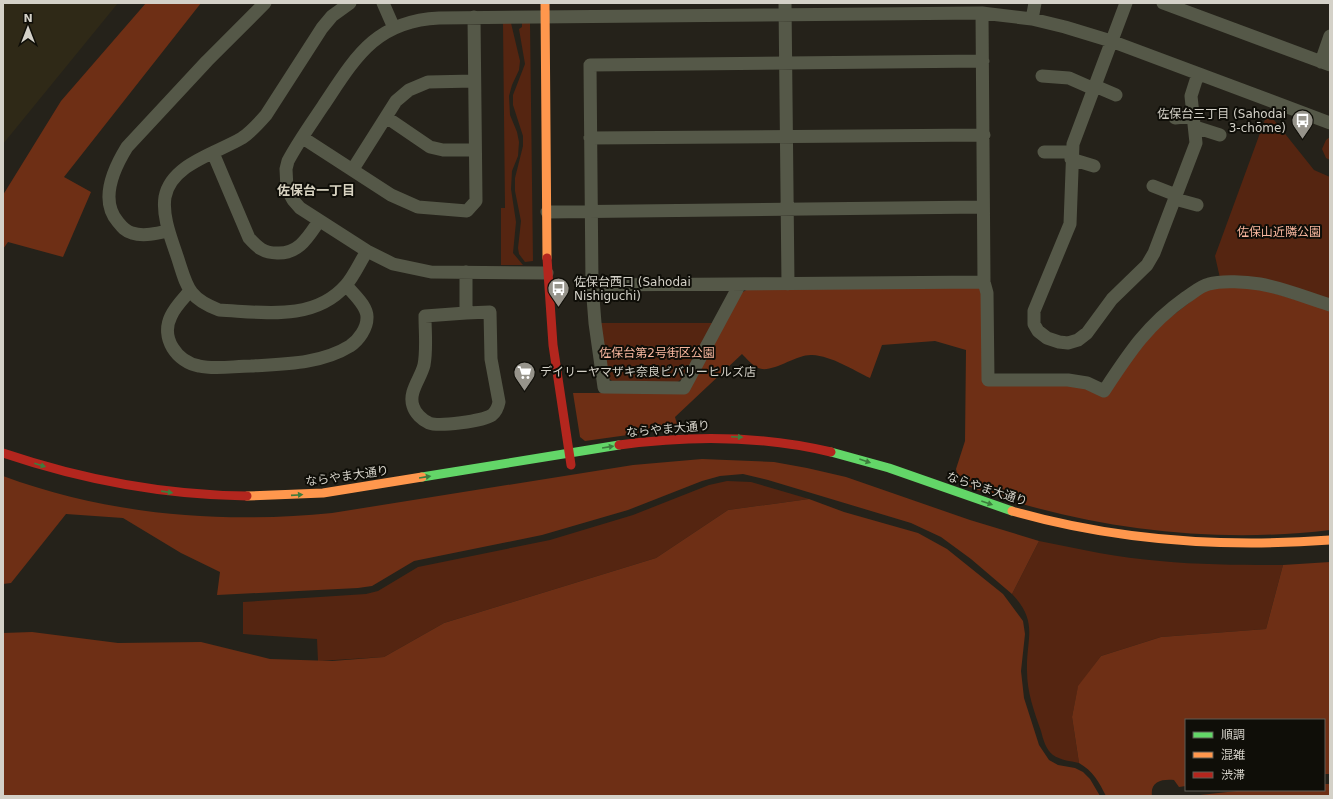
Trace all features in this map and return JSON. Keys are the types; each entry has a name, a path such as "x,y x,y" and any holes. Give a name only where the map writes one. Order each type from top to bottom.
{"street":[{"path":"168,231 142,235 132,233 124,229 114,217 110,204 110,186 119,160 127,147 207,61 265,3"},
{"path":"350,3 332,16 322,28 274,103 256,126 243,137 191,163 180,172 167,189 165,210 168,231 189,292 208,306 219,310 295,313 308,310 326,302 346,285 366,251"},
{"path":"383,3 394,28"},
{"path":"545,3 547,273 555,369 569,453 567,465 583,463"},
{"path":"1032,19 1035,3"},
{"path":"1126,3 1094,87 1072,155 1070,224 1034,311 1034,324 1038,331 1047,338 1068,343 1078,340 1087,333 1112,299 1146,265 1154,253 1196,143 1191,96 1198,74"},
{"path":"1163,3 1325,63 1330,36"},
{"path":"785,9 788,284"},
{"path":"547,273 431,272 393,264 366,251 300,208 287,189 287,165 292,154 357,56 373,40 394,28 424,18 545,17 785,9 982,13 1032,19 1111,41 1330,123"},
{"path":"982,13 984,282 987,293 988,380 1073,380 1088,383 1104,391 1137,341 1149,328 1169,310 1202,286 1210,283 1242,282 1261,284 1330,305"},
{"path":"303,138 391,195 418,207 467,211 476,201 474,17"},
{"path":"740,284 684,388 604,387 595,323 592,285 590,65 983,61"},
{"path":"1042,76 1069,78 1116,95"},
{"path":"353,169 396,101 409,90 428,82 474,81"},
{"path":"386,118 430,147 443,150 475,150"},
{"path":"1175,118 1194,122 1220,135"},
{"path":"590,138 984,135"},
{"path":"1044,152 1072,155 1094,166"},
{"path":"213,153 249,238 258,249 267,253 284,254 294,251 302,244 319,221"},
{"path":"1153,186 1197,205"},
{"path":"547,212 983,207"},
{"path":"466,272 466,313"},
{"path":"592,285 984,282"},
{"path":"189,292 170,316 168,327 171,346 187,363 216,367 308,362 331,355 351,345 362,334 367,318 365,309 346,285"},
{"path":"490,312 490,359 499,402 498,409 486,418 436,424 428,423 418,415 412,405 412,397 424,365 425,316 466,313 490,312"},
{"name":"ならやま大通り","path":"3,453 56,470 136,488 176,494 258,497 348,490 569,453 668,439 727,437 772,440 811,447 856,458 995,506 1059,523 1172,542 1262,544 1330,540"}],"shaded area":[{"path":"3,3 118,3 3,144"},
{"path":"146,3 201,3 64,177 91,192 63,257 8,242 3,249 3,195 61,101"},
{"path":"978,287 983,293 984,385 1083,386 1106,396 1149,334 1208,288 1257,288 1330,310 1330,530 1283,534 1236,535 1142,529 1048,511 959,483 956,469 965,441 966,350 935,341 882,345 870,378 849,367 820,356 812,355 799,357 777,366 764,369 756,367 742,354 675,417 678,428 585,441 580,437 573,393 687,393 741,293 748,289"},
{"path":"702,459 774,462 846,477 970,520 1039,541 1012,594 971,559 941,537 911,523 768,480 743,474 720,476 702,481 628,510 542,535 414,561 372,586 358,588 217,595 220,572 181,553 123,518 66,514 11,583 3,584 3,476 83,500 124,508 207,516 290,516 332,513 633,465"},
{"path":"809,499 844,512 918,533 947,549 1003,594 1023,621 1025,634 1021,671 1024,698 1039,745 1049,760 1058,765 1075,768 1083,772 1090,779 1100,796 3,796 3,633 32,632 118,643 201,642 270,659 332,661 384,657 444,623 656,558 728,510"},
{"path":"1330,562 1330,774 1325,774 1325,719 1185,719 1185,786 1179,787 1174,780 1165,780 1155,784 1152,791 1152,796 1106,796 1095,777 1079,763 1072,717 1078,686 1101,656 1161,637 1266,629 1283,565"},
{"path":"1325,784 1330,784 1330,796 1191,796 1237,791 1325,791"}],"green space":[{"path":"503,23 511,23 520,61 519,70 509,96 510,115 517,132 519,142 518,156 512,171 511,189 516,222 513,253 523,265 501,265 501,208 505,208"},
{"path":"522,23 530,23 533,261 525,262 519,254 518,248 521,221 515,191 515,178 523,146 523,136 513,105 513,95 525,64 519,29 522,27"},
{"name":"佐保山近隣公園","path":"1267,114 1270,115 1314,170 1330,177 1330,302 1220,278 1215,256"},
{"path":"1330,137 1330,160 1326,158 1322,149 1326,140"},
{"name":"佐保台第2号街区公園","path":"600,323 714,323 683,378 676,383 614,383 608,377"},
{"path":"727,481 751,482 809,499 728,510 656,558 444,623 384,657 318,661 317,639 243,634 243,602 366,594 378,591 418,567 550,540 633,515 709,485"},
{"path":"1039,541 1099,553 1145,560 1206,564 1283,565 1266,629 1161,637 1101,656 1078,687 1072,717 1079,763 1059,758 1048,750 1033,709 1028,686 1028,622 1026,613 1012,594"}],"traffic: fast":[{"path":"422,477 619,445"},
{"path":"831,452 889,468 1012,511"}],"traffic: slow":[{"path":"545,3 547,258"},
{"path":"247,496 323,493 422,477"},
{"path":"1012,511 1091,529 1170,540 1250,543 1330,540"}],"traffic: jam":[{"path":"547,258 553,345 571,465"},
{"path":"619,445 673,439 725,438 778,442 831,452"},
{"path":"3,453 63,471 124,484 185,493 247,496"}],"place":[{"name":"佐保台三丁目 (Sahodai 3-chōme)","path":"1302,140"},
{"name":"佐保台西口 (Sahodai Nishiguchi)","path":"559,308"},
{"name":"デイリーヤマザキ奈良ビバリーヒルズ店","path":"525,392"}],"district":[{"name":"佐保台一丁目","path":"316,190"}]}
